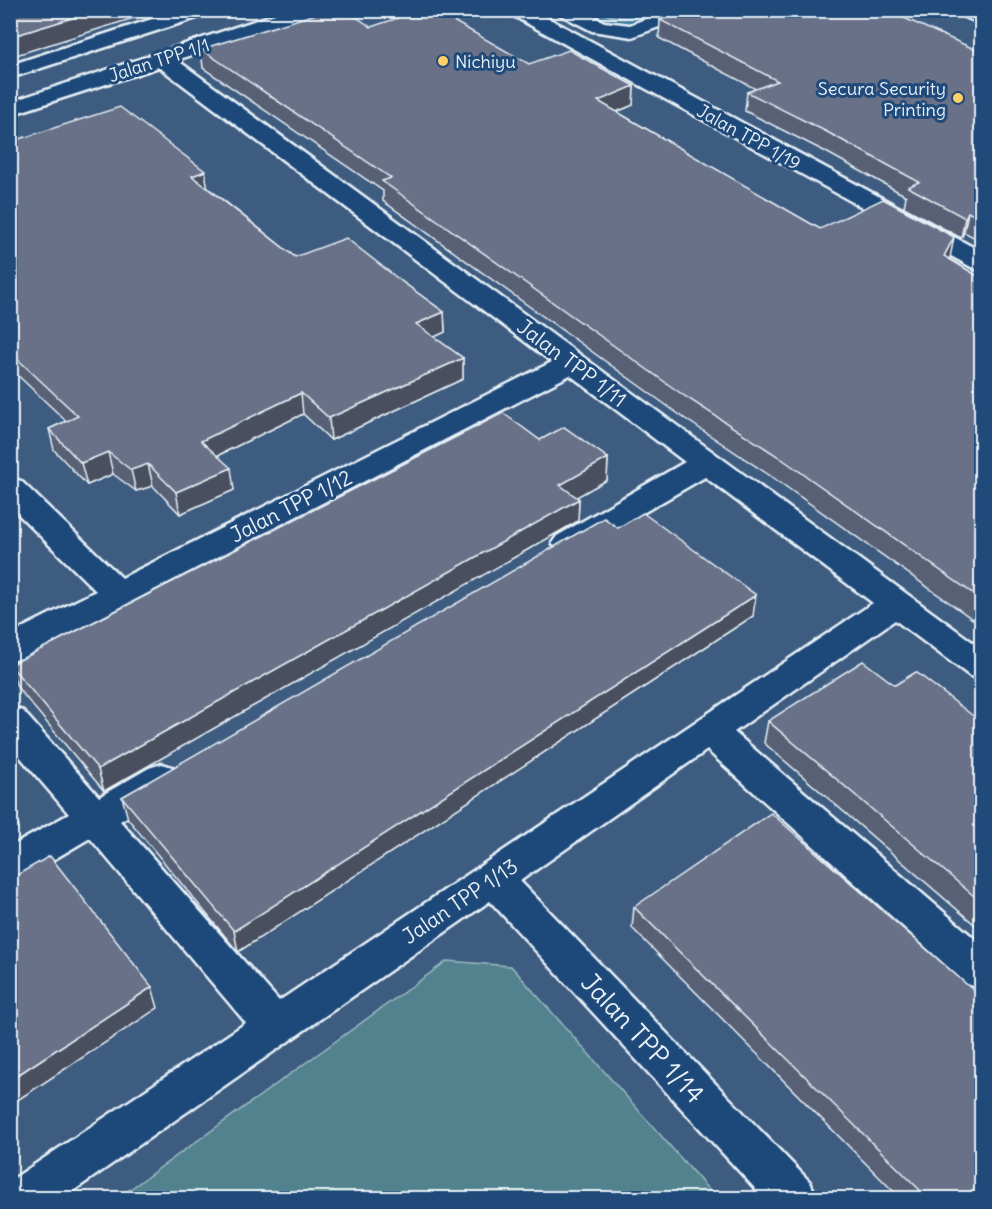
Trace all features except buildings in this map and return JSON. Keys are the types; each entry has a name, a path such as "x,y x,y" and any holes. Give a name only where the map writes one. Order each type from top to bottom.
{"street":[{"path":"10,72 202,10"},
{"name":"Jalan TPP 1/1","path":"10,109 308,10"},
{"name":"Jalan TPP 1/19","path":"517,10 981,263"},
{"path":"566,10 599,27 632,31 687,10"},
{"path":"964,10 981,18"},
{"name":"Jalan TPP 1/11","path":"162,59 981,667"},
{"name":"Jalan TPP 1/12","path":"10,650 572,363"},
{"path":"540,559 706,463"},
{"path":"10,488 119,594"},
{"name":"Jalan TPP 1/13","path":"25,1198 896,603"},
{"path":"10,720 276,1027"},
{"path":"709,731 981,970"},
{"path":"10,866 188,763"},
{"name":"Jalan TPP 1/14","path":"493,878 794,1198"}],"shaded area":[{"path":"11,11 981,11 981,1198 11,1198"}],"green space":[{"path":"447,961 511,966 716,1198 118,1198"}],"water":[{"path":"582,11 679,11 640,24 621,25 610,23"}],"place":[{"name":"Nichiyu","path":"443,61"},
{"name":"Secura Security Printing","path":"958,98"}]}
